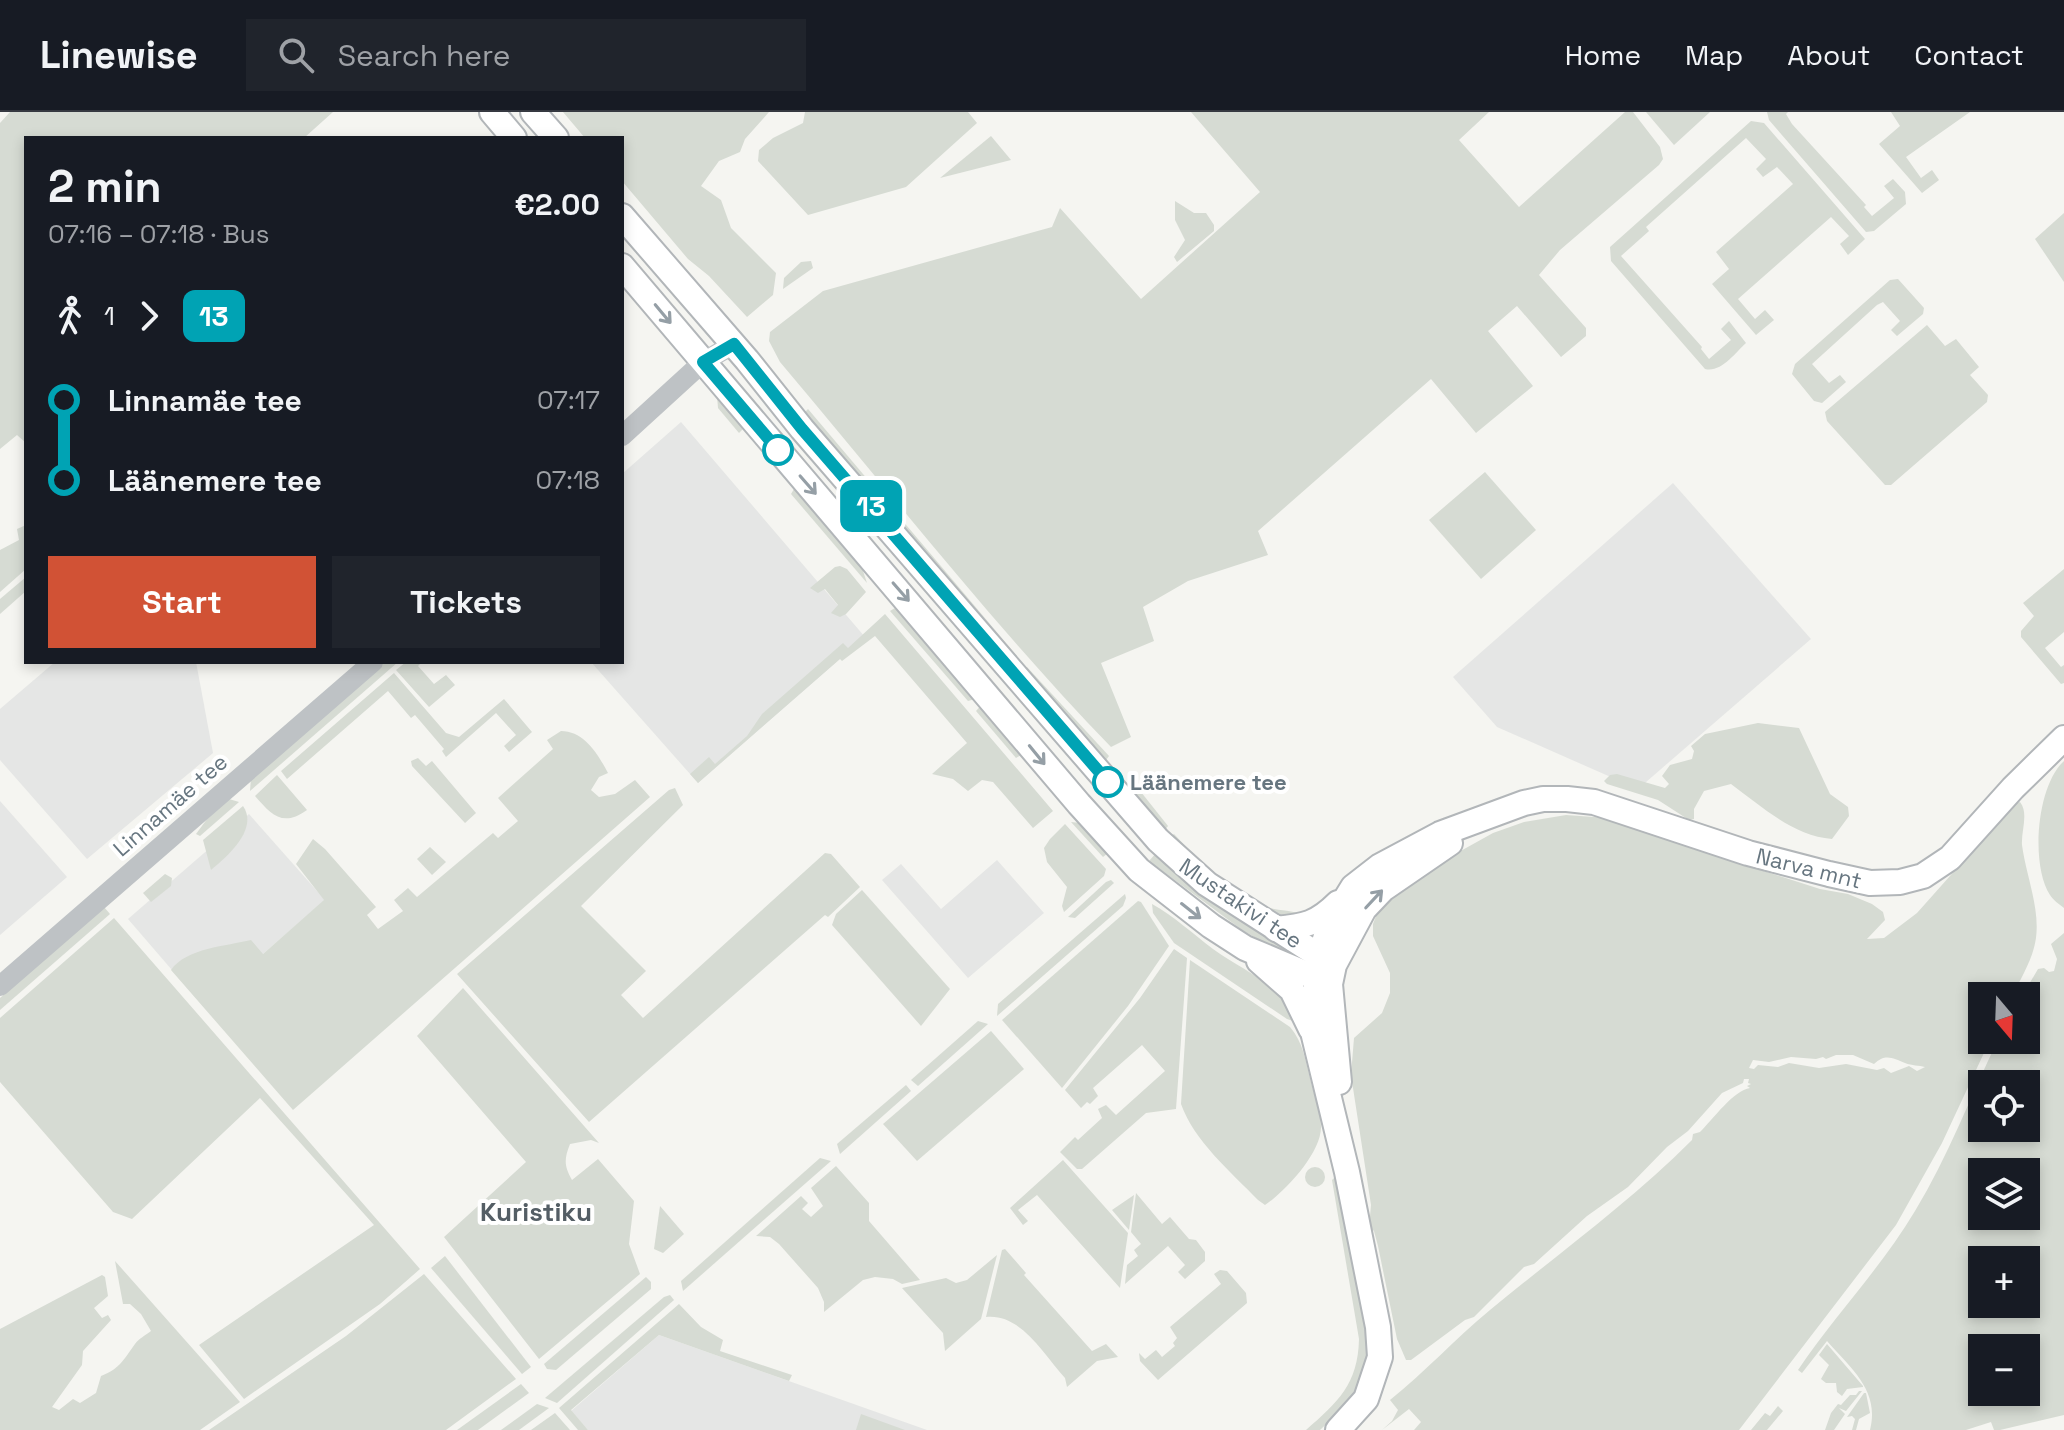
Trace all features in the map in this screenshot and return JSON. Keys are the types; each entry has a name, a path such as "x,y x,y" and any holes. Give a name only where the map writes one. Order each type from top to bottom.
{"main road":[{"path":"492,112 512,136"},
{"path":"533,112 554,136"},
{"name":"Mustakivi tee","path":"624,218 734,344 802,429 1177,860 1243,910 1276,929 1325,971"},
{"name":"Mustakivi tee","path":"624,268 903,593 1079,804 1139,870 1211,926 1245,948 1325,971"},
{"name":"Narva mnt","path":"1338,1430 1366,1399 1380,1357 1378,1327 1347,1172 1314,1036 1329,926 1353,887 1380,866 1440,834 1543,799 1594,802 1781,862 1862,882 1894,883 1923,876 1950,858 2013,788 2064,738"},
{"path":"1079,804 1096,796 1130,807"},
{"name":"Narva mnt","path":"1347,1172 1325,971 1364,909 1383,889 1505,810"},
{"path":"1276,929 1308,925 1327,913 1353,887"},
{"path":"1245,948 1292,990 1314,1036"}],"street":[{"path":"624,434 703,362 734,344"},
{"name":"Linnamäe tee","path":"0,986 371,664"}],"shaded area":[{"path":"10,112 333,112 306,136 24,136 24,441 17,435 0,449 0,123"},
{"path":"563,112 769,112 745,139 740,152 719,161 701,186 721,200 731,228 776,273 773,295 747,317 709,276 688,259 624,183 624,136 583,136"},
{"path":"805,112 968,112 977,123 906,187 808,215 758,161 759,150 773,138 803,123"},
{"path":"1191,112 1489,112 1459,140 1519,207 1625,112 1633,112 1660,147 1663,159 1560,250 1539,275 1586,328 1586,336 1561,357 1517,306 1488,331 1533,386 1476,433 1431,379 1258,531 1268,555 1188,581 1143,607 1154,641 1101,663 1131,737 1111,747 984,606 780,362 769,341 770,332 823,291 1052,227 1060,208 1141,299 1260,192"},
{"path":"1646,112 1710,112 1674,145"},
{"path":"1767,112 1788,112 1786,114 1792,124 1866,205 1864,207 1872,216 1894,198 1884,186 1893,179 1905,192 1906,204 1874,231 1866,232 1769,120"},
{"path":"1891,112 1970,112 1906,157 1921,178 1932,170 1939,180 1922,193 1879,144 1900,126"},
{"path":"1751,121 1764,123 1865,239 1848,255 1840,244 1849,236 1831,217 1738,299 1755,319 1765,310 1774,320 1756,335 1712,284 1729,269 1716,252 1793,184 1777,167 1763,177 1756,169 1766,159 1746,138 1646,227 1649,231 1621,256 1702,347 1709,359 1731,340 1721,329 1729,321 1746,343 1722,365 1705,369 1611,261 1610,247"},
{"path":"991,136 1011,160 940,178"},
{"path":"1175,201 1194,213 1206,213 1214,225 1214,231 1177,262 1174,257 1185,240 1175,220"},
{"path":"2064,213 2064,282 2035,239"},
{"path":"811,261 813,268 783,289 784,278 801,262"},
{"path":"1898,279 1924,308 1923,314 1897,336 1891,330 1900,321 1883,302 1877,305 1812,364 1829,383 1840,375 1846,382 1822,403 1814,401 1792,374 1795,364 1890,280"},
{"path":"1927,325 1945,346 1956,339 1979,367 1970,375 1988,395 1987,402 1891,485 1885,485 1827,421 1825,412"},
{"path":"719,395 743,429 739,433 718,408"},
{"path":"808,409 1017,659 826,440 805,412"},
{"path":"681,422 865,637 698,783 593,664 624,664 624,472"},
{"path":"1485,472 1536,530 1481,579 1429,520"},
{"path":"1673,483 1811,639 1638,789 1497,727 1453,677"},
{"path":"794,489 862,568 867,583 791,494"},
{"path":"24,526 24,571 0,592 0,550 19,540 17,529"},
{"path":"840,566 847,569 866,592 840,617 831,613 838,605 825,589 818,593 810,588"},
{"path":"2064,569 2064,632 2045,648 2061,667 2064,665 2064,683 2061,684 2021,637 2021,631 2034,616 2023,603"},
{"path":"24,579 24,593 0,614 0,599"},
{"path":"902,609 975,699 968,701 890,611"},
{"path":"885,614 1053,811 1033,828 993,782 982,780 968,791 953,779 932,774 967,743 875,636 842,661 840,659 698,783 690,774 709,757 715,764 747,736 762,714 843,643 848,648"},
{"path":"53,664 196,664 213,753 87,859 0,760 0,709"},
{"path":"381,664 396,664 250,791 251,778"},
{"path":"404,664 420,664 418,666 434,684 446,675 455,685 429,707 396,670"},
{"path":"1027,667 1109,756 1106,760 1083,741 1021,668"},
{"path":"394,673 446,733 459,737 504,699 532,732 509,752 504,746 516,735 496,713 446,757 442,751 444,749 415,715 411,718 388,691 287,779 281,771"},
{"path":"984,702 1021,755 1016,758 976,711"},
{"path":"1758,723 1799,728 1830,794 1848,807 1849,816 1832,839 1791,826 1731,784 1704,791 1694,809 1694,819 1689,820 1658,800 1604,781 1610,775 1617,774 1665,788 1669,784 1662,776 1670,765 1692,759 1694,751 1691,746 1705,734"},
{"path":"561,731 583,739 604,766 608,773 599,777 591,790 599,797 615,794 635,780 650,797 293,1110 171,970 197,952 251,940 263,954 324,900 296,864 313,839 376,907 367,915 378,929 403,911 394,900 408,888 417,897 493,833 498,838 518,821 498,798 553,749 547,740"},
{"path":"418,758 426,766 432,761 476,813 465,823 412,766 411,761"},
{"path":"2064,761 2064,908 2051,897 2044,881 2040,864 2039,825 2048,788"},
{"path":"277,775 307,810 284,818 272,813 255,796"},
{"path":"1137,787 1168,826 1163,832 1132,791"},
{"path":"675,788 683,805 581,906 646,971 621,995 643,1018 825,853 831,854 860,887 589,1122 457,974"},
{"path":"229,799 239,802 200,836 196,834 213,811"},
{"path":"0,801 67,877 0,935"},
{"path":"2020,802 2024,811 2022,845 2037,927 2029,961 2019,982 1968,982 1968,1054 1983,1054 1976,1070 1968,1070 1968,1087 1942,1143 1896,1225 1739,1430 1414,1430 1421,1422 1409,1409 1382,1430 1398,1410 1390,1400 1490,1310 1644,1185 1692,1140 1693,1134 1700,1132 1731,1099 1750,1088 1747,1086 1751,1084 1748,1083 1749,1079 1744,1079 1743,1083 1722,1093 1688,1131 1667,1147 1628,1187 1587,1216 1534,1264 1524,1267 1474,1317 1465,1320 1411,1360 1406,1360 1397,1339 1374,1231 1369,1227 1371,1205 1351,1075 1354,1038 1382,1013 1390,993 1390,973 1373,936 1378,911 1410,884 1493,833 1524,822 1566,815 1608,818 1820,889 1848,894 1883,912 1885,920 1867,939 1884,938 1917,913 2014,804","holes":["1836,1055 1853,1055 1874,1064 1882,1058 1889,1058 1925,1067 1917,1071 1909,1066 1891,1073 1884,1068 1877,1070 1846,1064 1819,1068 1789,1063 1778,1067 1758,1065 1754,1069 1749,1068 1753,1060 1769,1062 1791,1057 1826,1059"]},
{"path":"243,806 247,815 244,833 211,870 203,840"},
{"path":"249,814 325,900 203,1006 128,919"},
{"path":"1071,822 1081,823 1108,853 1103,857"},
{"path":"1065,824 1106,869 1104,876 1064,912 1062,906 1067,887 1047,862 1044,848"},
{"path":"1174,834 1205,865 1240,892 1270,908 1302,915 1288,920 1240,898 1169,838"},
{"path":"430,847 446,862 432,875 417,859"},
{"path":"1157,852 1227,911 1296,952 1293,959 1242,930 1149,861"},
{"path":"997,860 1044,913 968,978 882,880 901,864 941,909"},
{"path":"165,874 172,878 171,886 151,902 143,893"},
{"path":"1111,880 1114,883 1075,918 1068,917 1106,882"},
{"path":"862,890 950,989 921,1026 832,925 836,914"},
{"path":"1125,894 1123,906 997,1016 998,1004"},
{"path":"1138,901 1169,946 1128,1006 1062,1088 1002,1020"},
{"path":"1152,904 1271,987 1289,1008 1296,1022 1174,943 1153,913"},
{"path":"104,907 110,914 0,1010 0,998"},
{"path":"114,918 420,1269 380,1304 244,1399 199,1345 374,1225 260,1098 132,1219 113,1212 0,1082 0,1018"},
{"path":"2064,933 2064,1415 2000,1430 1994,1430 1991,1422 1966,1430 1870,1430 1871,1403 1867,1392 1854,1371 1827,1341 1802,1373 1798,1370 1888,1252 1915,1211 1968,1105 1968,1142 2040,1142 2040,1070 1984,1070 1992,1054 2040,1054 2040,982 2030,982 2038,969 2054,971 2057,959 2051,944"},
{"path":"1174,949 1187,958 1176,1109 1146,1113 1082,1169 1077,1169 1060,1152 1102,1118 1098,1109 1106,1105 1116,1115 1165,1071 1142,1045 1093,1088 1098,1096 1090,1104 1087,1102 1081,1108 1065,1090 1140,998"},
{"path":"1190,960 1290,1027 1303,1051 1320,1114 1320,1136 1301,1170 1265,1205 1204,1143 1181,1104"},
{"path":"463,988 599,1143 591,1140 570,1144 566,1162 572,1180 598,1159 634,1201 629,1244 640,1274 539,1359 444,1237 526,1162 417,1036"},
{"path":"978,1021 988,1024 918,1086 911,1080"},
{"path":"991,1031 1024,1069 917,1161 883,1124"},
{"path":"906,1085 911,1091 840,1154 837,1144"},
{"path":"820,1158 831,1161 683,1291 681,1281"},
{"path":"1063,1160 1128,1233 1120,1288 1037,1195 1018,1210 1028,1221 1023,1225 1010,1208"},
{"path":"836,1166 869,1203 869,1221 920,1280 902,1284 893,1279 875,1277 863,1280 824,1312 824,1302 818,1288 779,1244 770,1237 756,1236 801,1196 808,1203 802,1209 811,1217 823,1206 811,1188"},
{"path":"1311,1167 1319,1167 1325,1177 1319,1187 1311,1187 1305,1181 1305,1173"},
{"path":"1340,1177 1360,1280 1367,1360 1364,1378 1351,1400 1320,1430 1306,1430 1344,1391 1358,1355 1359,1339 1332,1180"},
{"path":"1136,1193 1162,1224 1170,1217 1205,1252 1205,1261 1185,1279 1178,1272 1185,1265 1168,1246 1125,1284 1127,1265 1138,1256 1134,1250 1141,1244 1131,1232"},
{"path":"1134,1195 1129,1230 1112,1210"},
{"path":"660,1206 684,1234 663,1253 654,1249"},
{"path":"1005,1249 1026,1273 1024,1275 1092,1351 1106,1344 1118,1357 1097,1361 1067,1387 1065,1378 1021,1328 999,1318 986,1317 1002,1250"},
{"path":"997,1255 981,1319 945,1351 943,1333 902,1288 946,1278 956,1283 967,1280"},
{"path":"445,1256 531,1367 522,1374 431,1268"},
{"path":"115,1261 240,1402 200,1430 0,1430 0,1329 102,1275 105,1277 108,1296 94,1308 102,1318 108,1315 111,1320 83,1351 82,1365 52,1407 59,1410 73,1399 80,1403 96,1393 101,1376 117,1367 136,1342 151,1331 141,1314 130,1304 123,1304"},
{"path":"1220,1270 1227,1271 1246,1293 1247,1303 1158,1380 1140,1361 1139,1353 1145,1359 1156,1350 1162,1357 1175,1346 1173,1343 1177,1338 1170,1327 1221,1284 1214,1274"},
{"path":"424,1274 516,1379 446,1430 209,1430 346,1336"},
{"path":"646,1277 651,1282 651,1289 556,1370 547,1369 544,1364"},
{"path":"670,1295 674,1300 557,1403 545,1398 664,1297"},
{"path":"679,1304 701,1327 723,1340 720,1351 792,1375 789,1381 659,1335 571,1410 588,1430 578,1430 559,1408"},
{"path":"659,1335 927,1430 588,1430 571,1411"},
{"path":"1827,1344 1863,1387 1847,1389 1842,1396 1837,1392 1836,1383 1826,1383 1821,1379 1829,1365 1819,1355"},
{"path":"521,1384 529,1393 478,1430 457,1430"},
{"path":"1862,1391 1846,1411 1839,1408 1845,1414 1834,1430 1825,1430 1838,1404 1841,1405"},
{"path":"1864,1393 1870,1413 1859,1419 1856,1430 1852,1430 1855,1419 1847,1417"},
{"path":"537,1404 549,1408 519,1430 501,1430"},
{"path":"1778,1406 1783,1411 1767,1430 1751,1430 1765,1413 1770,1416"},
{"path":"555,1413 570,1430 531,1430"},
{"path":"861,1414 905,1430 856,1430"}],"bus line":[{"name":"13","path":"778,450 703,362 734,344 802,429 1108,782"}],"place":[{"name":"Läänemere tee","path":"1108,782"}],"district":[{"name":"Kuristiku","path":"536,1212"}]}
